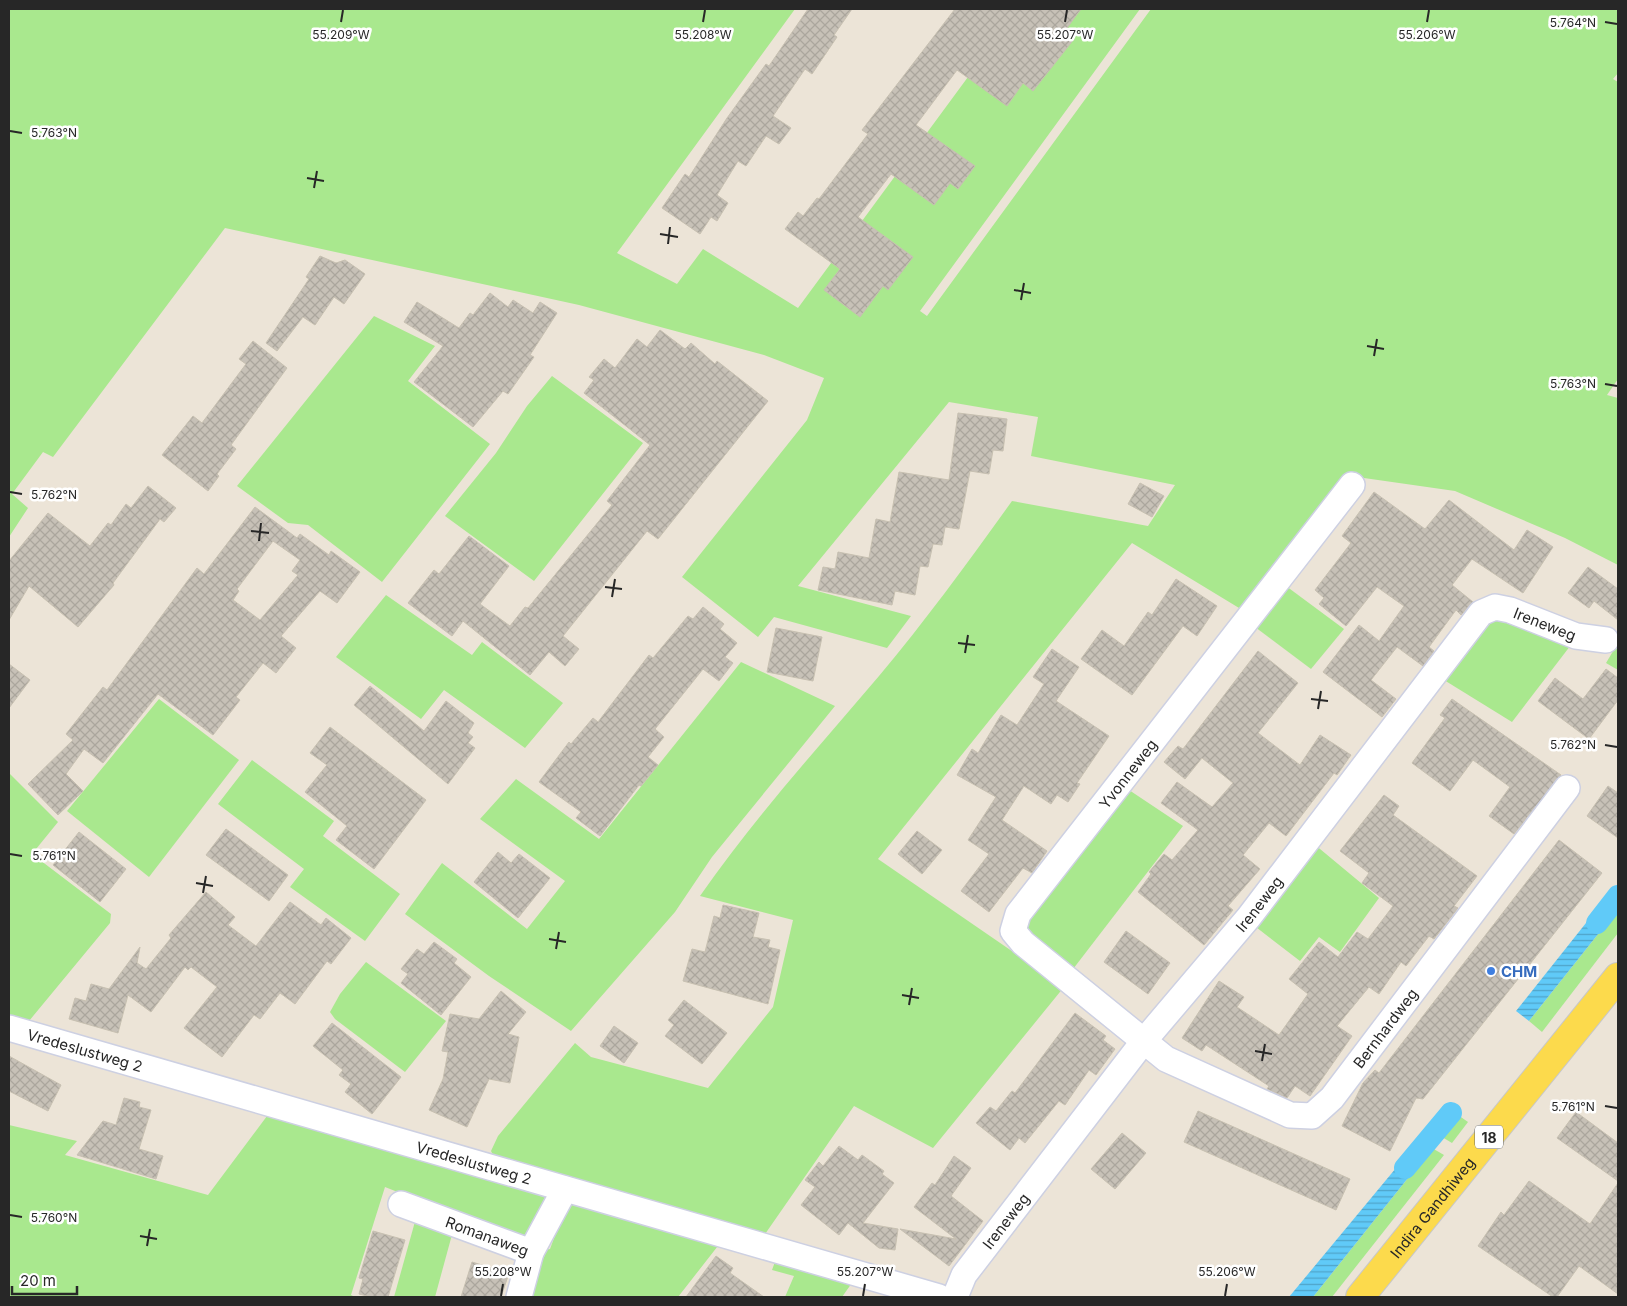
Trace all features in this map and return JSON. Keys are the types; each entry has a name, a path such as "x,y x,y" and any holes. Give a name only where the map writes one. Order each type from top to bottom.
{"main road":[{"name":"Indira Gandhiweg","path":"1360,1297 1618,977"}],"street":[{"name":"Yvonneweg","path":"1143,1042 1132,1031 1023,944 1014,931 1018,914 1352,485"},
{"name":"Ireneweg","path":"955,1297 964,1275 1143,1042 1249,917 1481,613 1495,607 1510,610 1576,636 1606,640"},
{"name":"Bernhardweg","path":"1143,1042 1166,1059 1290,1115 1312,1116 1332,1098 1567,788"},
{"name":"Vredeslustweg 2","path":"9,1028 939,1297"},
{"path":"532,1252 565,1189"},
{"name":"Romanaweg","path":"401,1204 532,1252 519,1297"}],"green space":[{"path":"9,9 795,9 617,253 677,284 703,249 798,308 1018,9 1140,9 920,311 927,316 1151,9 1618,9 1618,73 1613,79 1618,82 1618,379 1607,395 1618,398 1618,565 1565,538 1455,491 1350,476 1244,611 1132,543 878,859 1064,987 933,1148 854,1106 763,1237 495,1159 491,1151 498,1136 575,1043 591,1057 708,1088 773,1007 793,920 700,896 764,811 914,633 1012,501 1148,526 1175,485 1031,456 1038,417 949,402 798,586 911,616 887,648 774,617 758,637 682,577 807,420 824,378 764,355 579,305 225,228 53,457 43,452 12,494 28,508 9,537"},
{"path":"374,316 435,346 408,381 490,444 382,582 308,525 288,523 237,486"},
{"path":"552,376 643,443 534,581 445,516 496,453 527,406"},
{"path":"1286,586 1344,629 1311,669 1255,627"},
{"path":"386,595 472,655 482,642 563,703 525,748 444,690 421,719 336,657"},
{"path":"1497,612 1574,641 1512,722 1444,680"},
{"path":"1618,643 1618,670 1606,663"},
{"path":"741,662 835,706 712,857 675,912 571,1031 489,976 405,914 442,863 527,929 565,881 480,819 516,779 599,839"},
{"path":"159,699 239,760 149,877 67,811"},
{"path":"252,760 334,821 323,836 400,894 365,941 290,887 304,869 218,804"},
{"path":"9,773 58,822 32,854 111,914 110,923 29,1021 9,1018"},
{"path":"1126,788 1183,826 1070,973 1027,939 1025,916"},
{"path":"1314,844 1379,898 1340,952 1319,937 1300,961 1252,924"},
{"path":"1618,909 1618,933 1542,1032 1529,1021"},
{"path":"366,962 446,1021 405,1072 335,1019 330,1012 340,994"},
{"path":"270,1112 555,1195 529,1239 438,1208 385,1187 351,1295 355,1297 9,1297 9,1125 77,1141 65,1155 208,1195"},
{"path":"1458,1115 1468,1122 1452,1143 1442,1137"},
{"path":"1432,1148 1444,1155 1332,1297 1313,1297"},
{"path":"574,1198 721,1242 678,1297 521,1297 533,1252 550,1249 566,1206"},
{"path":"416,1218 453,1231 435,1297 394,1297"},
{"path":"776,1259 854,1280 842,1297 785,1297 794,1276 772,1270"}],"water":[{"path":"1609,894 1618,901 1618,909 1529,1021 1516,1011"},
{"path":"1443,1106 1458,1115 1442,1137 1427,1127"},
{"path":"1421,1141 1432,1148 1313,1297 1289,1297 1396,1168"}],"building":[{"path":"808,9 852,9 834,35 837,37 812,74 805,69 773,116 791,128 779,144 766,136 746,166 738,161 717,195 728,203 717,221 711,217 700,234 662,208 685,174 689,177 727,118 766,64 769,66"},
{"path":"955,9 1081,9 1064,32 1074,39 1033,91 1023,83 1007,106 957,70 916,125 975,166 958,189 950,183 934,205 891,174 858,217 913,257 888,290 883,286 860,317 824,290 840,269 785,229 798,212 803,216 817,198 819,199 868,134 862,130"},
{"path":"320,256 336,263 345,260 365,274 344,304 334,297 315,325 303,317 277,351 266,343 309,279 306,277"},
{"path":"490,293 508,307 513,300 533,313 540,302 557,313 530,355 534,357 508,394 503,391 473,427 414,382 443,346 404,322 417,302 459,328 470,313 473,315"},
{"path":"660,330 685,349 691,343 715,364 717,361 768,401 658,539 647,531 563,636 579,649 565,666 549,652 530,675 463,621 452,636 408,603 434,570 439,574 469,536 509,566 480,604 510,626 525,607 528,608 612,505 607,501 650,445 584,393 594,380 589,377 604,359 615,368 637,339 647,347"},
{"path":"253,341 287,368 231,445 236,449 217,474 219,476 208,491 162,455 193,416 202,423 246,364 239,359"},
{"path":"958,413 1007,419 1003,451 993,450 989,474 970,471 959,529 945,527 942,545 933,544 928,567 920,566 915,595 895,591 892,605 818,590 823,567 835,569 838,552 869,558 876,519 890,522 899,472 949,480"},
{"path":"1140,483 1164,496 1152,517 1128,504"},
{"path":"148,486 176,508 164,522 160,519 113,583 114,585 78,627 29,586 9,620 9,561 48,513 90,546 108,523 111,525 126,504 131,508"},
{"path":"1374,492 1425,529 1449,500 1514,550 1527,530 1553,547 1523,593 1472,559 1452,585 1473,602 1461,615 1456,610 1429,647 1434,651 1423,666 1397,647 1371,680 1396,699 1382,717 1323,672 1359,625 1379,641 1404,606 1377,587 1346,626 1319,604 1324,598 1315,590 1351,543 1342,536"},
{"path":"255,507 297,538 300,534 329,555 331,551 360,572 337,603 320,591 281,636 296,648 276,673 263,663 236,697 240,700 213,735 158,694 103,763 84,749 66,774 83,791 58,815 28,784 73,740 66,734 103,687 107,690 197,568 204,574","holes":["273,541 300,560 292,571 298,575 260,620 233,600 239,591 237,589"]},
{"path":"1588,567 1618,589 1618,620 1594,601 1589,608 1568,593"},
{"path":"1176,579 1217,606 1197,636 1183,626 1132,695 1081,659 1102,630 1124,646 1148,612 1152,615"},
{"path":"703,607 724,624 720,629 737,643 725,657 733,663 719,681 703,669 655,729 664,737 648,757 658,765 641,786 639,785 600,836 576,818 581,812 539,782 569,742 571,744 593,718 598,722 649,655 653,658 688,616 693,619"},
{"path":"776,628 822,637 813,681 767,672"},
{"path":"1052,649 1079,667 1056,701 1109,736 1077,783 1080,784 1068,802 1057,795 1051,804 1024,786 1002,820 1047,851 1032,873 1023,868 989,912 961,891 989,854 968,840 996,797 957,775 972,749 978,753 1001,715 1017,725 1044,684 1033,677"},
{"path":"1258,651 1298,683 1258,733 1300,765 1320,735 1351,755 1337,775 1334,773 1286,836 1269,823 1243,855 1260,869 1228,906 1233,910 1204,945 1138,892 1151,874 1149,872 1164,854 1172,860 1198,830 1161,803 1177,782 1212,807 1233,783 1202,758 1185,779 1164,762 1178,746 1183,749"},
{"path":"9,664 30,680 9,708"},
{"path":"1606,669 1618,678 1618,700 1589,739 1538,701 1555,678 1583,699"},
{"path":"370,686 424,731 446,701 474,723 468,733 473,737 468,743 475,748 448,784 354,705"},
{"path":"1452,699 1561,775 1514,834 1489,816 1510,787 1473,760 1450,791 1412,763 1445,718 1440,715"},
{"path":"330,727 426,800 374,869 336,840 347,826 305,792 327,765 310,753"},
{"path":"1608,786 1618,793 1618,838 1587,816"},
{"path":"1384,795 1399,806 1393,815 1477,876 1454,906 1458,908 1434,939 1429,936 1406,966 1401,962 1379,994 1369,987 1337,1026 1352,1036 1310,1096 1295,1086 1287,1098 1267,1089 1269,1086 1206,1045 1202,1051 1182,1038 1219,981 1244,997 1237,1007 1279,1035 1308,994 1289,979 1319,942 1338,957 1357,932 1368,939 1393,906 1362,883 1369,873 1340,851"},
{"path":"226,829 288,875 269,901 206,855"},
{"path":"917,831 942,850 922,874 898,854"},
{"path":"79,832 126,869 100,902 53,865"},
{"name":"CHM","path":"1559,840 1602,873 1423,1099 1416,1098 1390,1151 1342,1126 1363,1083 1375,1070 1379,1073"},
{"path":"498,852 511,863 519,854 550,878 518,918 474,882"},
{"path":"206,892 235,917 228,925 256,946 290,902 321,925 326,918 351,938 331,964 327,961 295,1004 280,993 260,1019 254,1015 222,1057 184,1028 217,987 191,967 188,970 185,967 151,1012 128,995 118,1033 69,1019 75,998 86,1001 91,984 109,989 140,947 137,963 146,969 171,938 169,935"},
{"path":"723,905 759,913 753,937 770,940 768,947 780,950 768,1004 683,981 692,949 705,952 714,916 720,918"},
{"path":"1126,931 1170,963 1148,994 1104,962"},
{"path":"434,942 457,959 454,963 471,977 441,1015 401,983 408,974 401,969 417,949 424,954"},
{"path":"501,991 526,1012 508,1034 519,1037 510,1083 489,1079 467,1127 429,1110 443,1079 448,1052 442,1051 450,1014 479,1019"},
{"path":"684,1000 727,1033 702,1064 665,1036 674,1025 668,1020"},
{"path":"1075,1013 1106,1036 1103,1040 1115,1049 1096,1075 1089,1070 1065,1105 1059,1101 1025,1143 1019,1138 1010,1150 976,1123 990,1107 996,1111 1012,1091 1015,1093"},
{"path":"332,1023 401,1077 372,1114 345,1092 351,1084 339,1075 343,1070 313,1046"},
{"path":"614,1026 638,1043 624,1063 600,1046"},
{"path":"9,1056 61,1085 48,1111 9,1091"},
{"path":"124,1098 140,1102 139,1107 151,1110 139,1149 163,1156 156,1179 77,1155 103,1121 116,1125"},
{"path":"1198,1111 1350,1179 1336,1210 1184,1142"},
{"path":"1576,1112 1618,1143 1618,1181 1557,1138"},
{"path":"1122,1133 1146,1153 1115,1189 1091,1169"},
{"path":"839,1146 858,1160 862,1155 884,1171 882,1174 894,1183 863,1223 898,1229 895,1250 879,1248 848,1223 839,1235 801,1205 815,1187 805,1180 819,1162 823,1166"},
{"path":"954,1156 971,1168 951,1196 983,1221 949,1266 900,1229 956,1239 914,1207 932,1183 935,1185"},
{"path":"1529,1181 1590,1224 1618,1183 1618,1294 1579,1266 1557,1297 1553,1297 1478,1246 1501,1212 1504,1215"},
{"path":"373,1231 405,1240 388,1297 371,1297 359,1294 363,1279 359,1278"},
{"path":"716,1256 733,1268 730,1273 764,1297 686,1297"},
{"path":"472,1262 509,1273 501,1297 461,1297"}],"waterway":[{"path":"1597,923 1618,896"},
{"path":"1405,1168 1451,1113"}],"place":[{"name":"CHM","path":"1491,971"}]}
